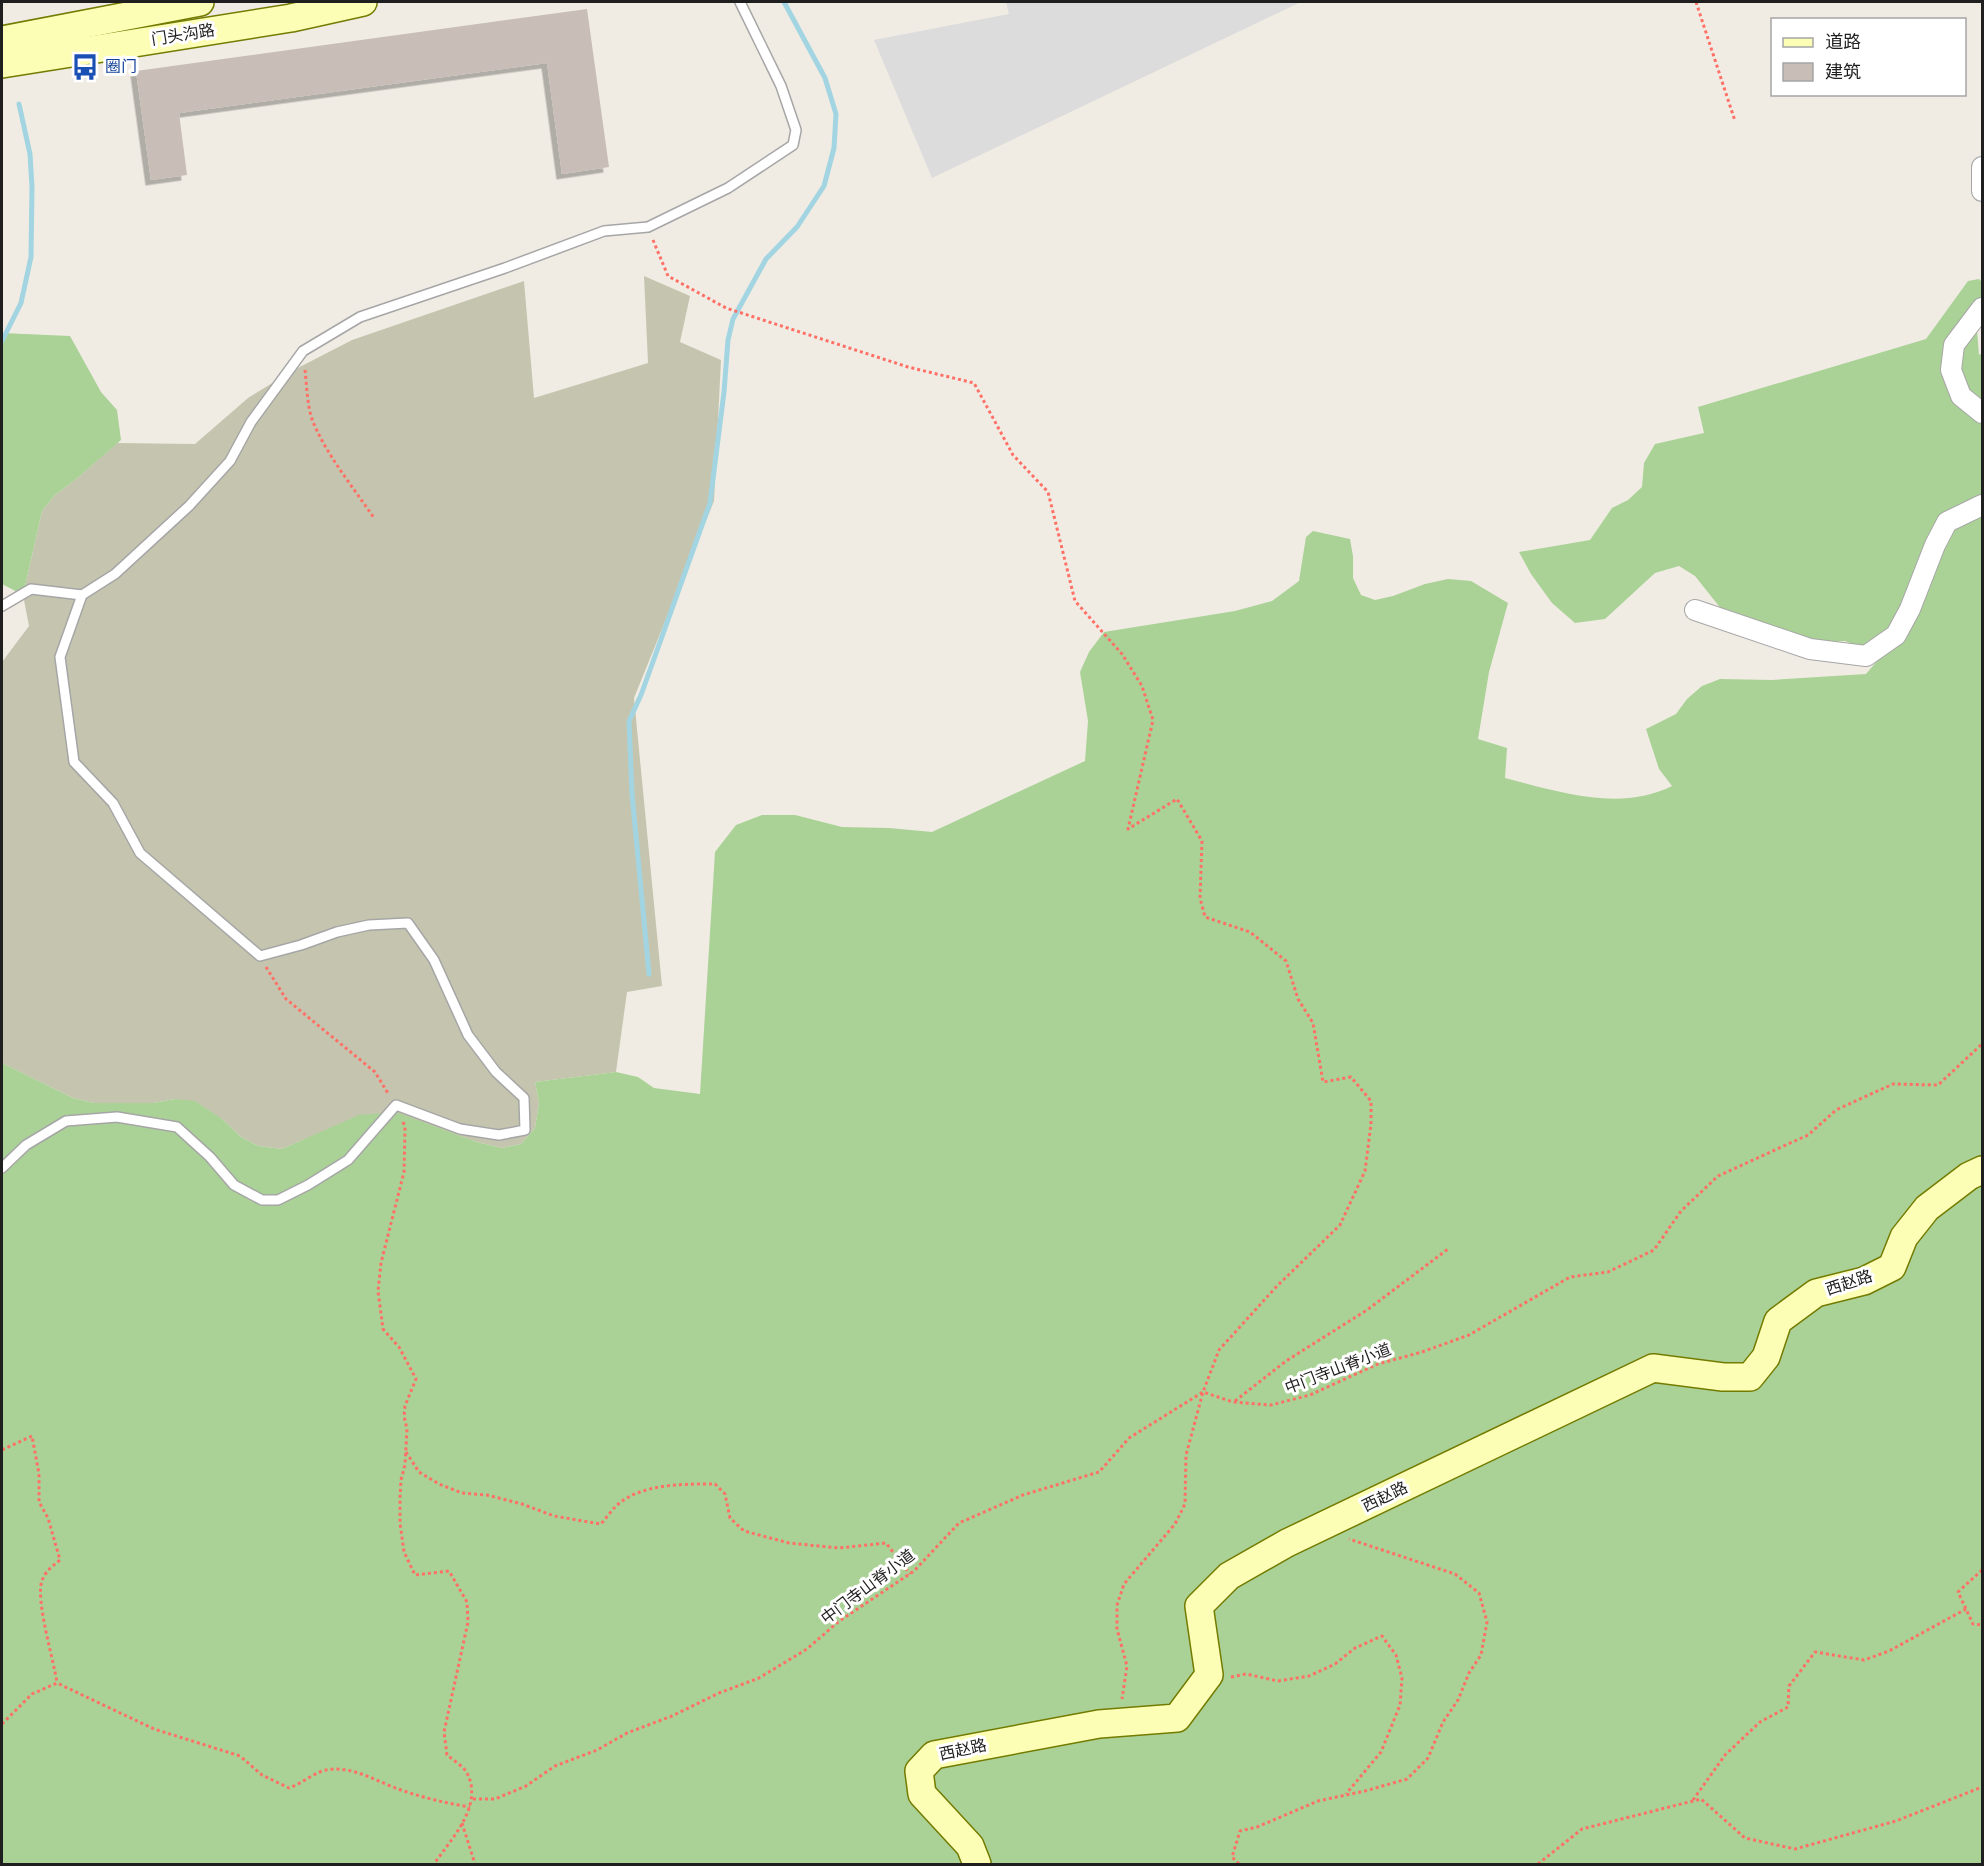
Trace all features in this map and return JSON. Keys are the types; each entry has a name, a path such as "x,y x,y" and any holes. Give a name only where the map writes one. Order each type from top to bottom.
{"street":[{"name":"门头沟路","path":"2,40 200,2"},
{"name":"门头沟路","path":"2,64 291,18 363,2"},
{"path":"1983,167 1983,191"},
{"path":"1983,308 1954,345 1951,370 1961,396 1983,414"},
{"path":"1695,610 1810,649 1866,656 1896,635 1910,609 1935,545 1947,522 1983,505"},
{"name":"西赵路","path":"977,1864 970,1846 922,1794 919,1771 934,1755 1099,1724 1177,1718 1209,1675 1199,1606 1229,1576 1324,1526 1653,1368 1723,1377 1750,1377 1766,1357 1778,1321 1816,1293 1864,1281 1892,1267 1904,1237 1928,1208 1969,1176 1983,1170"}],"lane":[{"path":"2,1168 26,1145 66,1121 117,1117 177,1127 210,1157 234,1185 262,1200 278,1200 308,1185 348,1160 396,1105 460,1129 499,1135 525,1130 524,1098 496,1072 468,1035 435,960 408,924 369,925 337,932 260,956 140,853 113,803 74,762 60,657 82,595 115,574 189,506 230,461 251,422 303,351 360,317 505,268 604,231 648,227 728,188 793,145 796,130 781,86 740,2"},
{"path":"2,606 31,589 82,595"}],"path":[{"path":"1696,2 1735,121"},
{"path":"648,227 668,276 726,308 908,367 974,383 1013,455 1048,492 1075,601 1122,654 1142,686 1153,720 1128,829 1177,800 1202,841 1200,898 1205,917 1250,932 1286,962 1298,999 1313,1023 1323,1082 1351,1077 1371,1101 1371,1124 1365,1171 1340,1225 1277,1286 1220,1350 1203,1392 1186,1455 1185,1504 1175,1524 1124,1584 1117,1605 1117,1629 1127,1666 1122,1701"},
{"path":"303,351 308,400 313,420 329,452 374,518"},
{"path":"260,956 286,999 375,1072 396,1105 405,1126 404,1172 381,1263 378,1291 383,1329 399,1347 416,1379 405,1406 404,1416 407,1429 400,1497 400,1523 404,1552 415,1575 449,1571 466,1602 468,1622 444,1732 447,1755 467,1772 473,1799 462,1823 434,1864"},
{"name":"中门寺山脊小道","path":"473,1799 495,1799 526,1786 555,1766 597,1750 627,1733 672,1716 719,1693 759,1678 807,1649 838,1622 910,1574 959,1523 1023,1495 1100,1472 1129,1438 1203,1392 1233,1402 1271,1405 1310,1395 1378,1364 1422,1352 1469,1335 1570,1277 1608,1272 1654,1250 1681,1211 1718,1176 1808,1136 1836,1110 1893,1084 1938,1086 1983,1044"},
{"path":"1233,1402 1286,1361 1366,1310 1448,1249"},
{"path":"2,1450 32,1436 39,1474 39,1502 48,1518 60,1560 46,1572 40,1584 47,1640 57,1683"},
{"path":"406,1451 419,1472 438,1484 462,1492 488,1495 522,1504 554,1516 601,1524 617,1504 646,1490 681,1484 715,1484 725,1494 730,1518 744,1531 789,1543 839,1548 886,1543 910,1574"},
{"path":"1239,1864 1232,1857 1240,1831 1257,1827 1318,1801 1407,1779 1428,1758 1443,1722 1458,1700 1469,1673 1481,1655 1486,1622 1479,1593 1455,1574 1338,1536 1324,1526"},
{"path":"1983,1570 1958,1592 1973,1624 1983,1625"},
{"path":"1692,1801 1725,1755 1760,1722 1788,1707 1789,1686 1815,1652 1864,1660 1889,1651 1966,1609"},
{"path":"1209,1675 1230,1677 1246,1674 1278,1681 1309,1676 1335,1664 1355,1648 1382,1636 1395,1655 1402,1678 1400,1705 1381,1752 1345,1795"},
{"path":"2,1724 32,1694 57,1683 154,1729 240,1756 262,1776 289,1788 301,1784 324,1770 348,1769 402,1791 470,1807"},
{"path":"1538,1864 1582,1828 1701,1799 1746,1838 1795,1849 1896,1821 1983,1787"},
{"path":"462,1823 475,1864"}],"shaded area":[{"path":"1006,2 1301,2 932,178 874,40 1009,14"},
{"path":"644,276 690,296 680,342 721,360 714,501 634,698 662,986 627,992 616,1072 535,1082 539,1103 535,1128 521,1144 502,1148 477,1142 424,1123 305,1139 282,1149 258,1146 241,1137 222,1119 175,1099 153,1103 94,1103 73,1098 2,1063 2,662 29,626 23,595 42,511 55,495 117,443 195,444 248,398 292,371 352,340 524,281 534,398 648,363"}],"green space":[{"path":"1979,279 1982,282 1982,325 1977,330 1979,355 1982,353 1982,1864 2,1864 2,1063 73,1098 94,1103 153,1103 175,1099 195,1101 222,1119 241,1137 258,1146 282,1149 359,1115 396,1112 477,1142 502,1148 521,1144 535,1128 539,1103 535,1082 616,1072 638,1077 654,1088 700,1094 715,852 736,825 762,815 795,815 842,827 932,832 1085,761 1088,721 1080,672 1089,652 1104,632 1235,611 1272,601 1299,581 1306,537 1313,531 1350,539 1353,578 1361,595 1375,600 1448,579 1471,581 1508,603 1489,672 1478,739 1507,748 1505,778 1589,797 1632,798 1652,794 1672,786 1659,769 1646,729 1676,714 1687,699 1702,686 1720,679 1772,680 1866,674 1877,661 1872,652 1845,641 1816,643 1730,620 1695,576 1679,566 1655,573 1605,619 1575,623 1552,603 1531,574 1519,552 1590,540 1612,508 1628,500 1642,487 1644,463 1655,444 1704,433 1698,407 1926,339 1968,281"},
{"path":"2,333 70,336 101,392 117,410 121,440 55,495 42,511 23,595 2,584"}],"building":[{"path":"587,9 609,167 562,174 547,63 179,113 187,175 151,180 136,71"}],"waterway":[{"path":"649,974 632,794 629,721 641,695 710,503 728,340 733,319 766,259 797,227 824,186 834,148 836,114 825,78 784,2"},
{"path":"2,341 21,303 31,257 30,154 19,104"}],"place":[{"name":"圈门","path":"85,67"}]}
